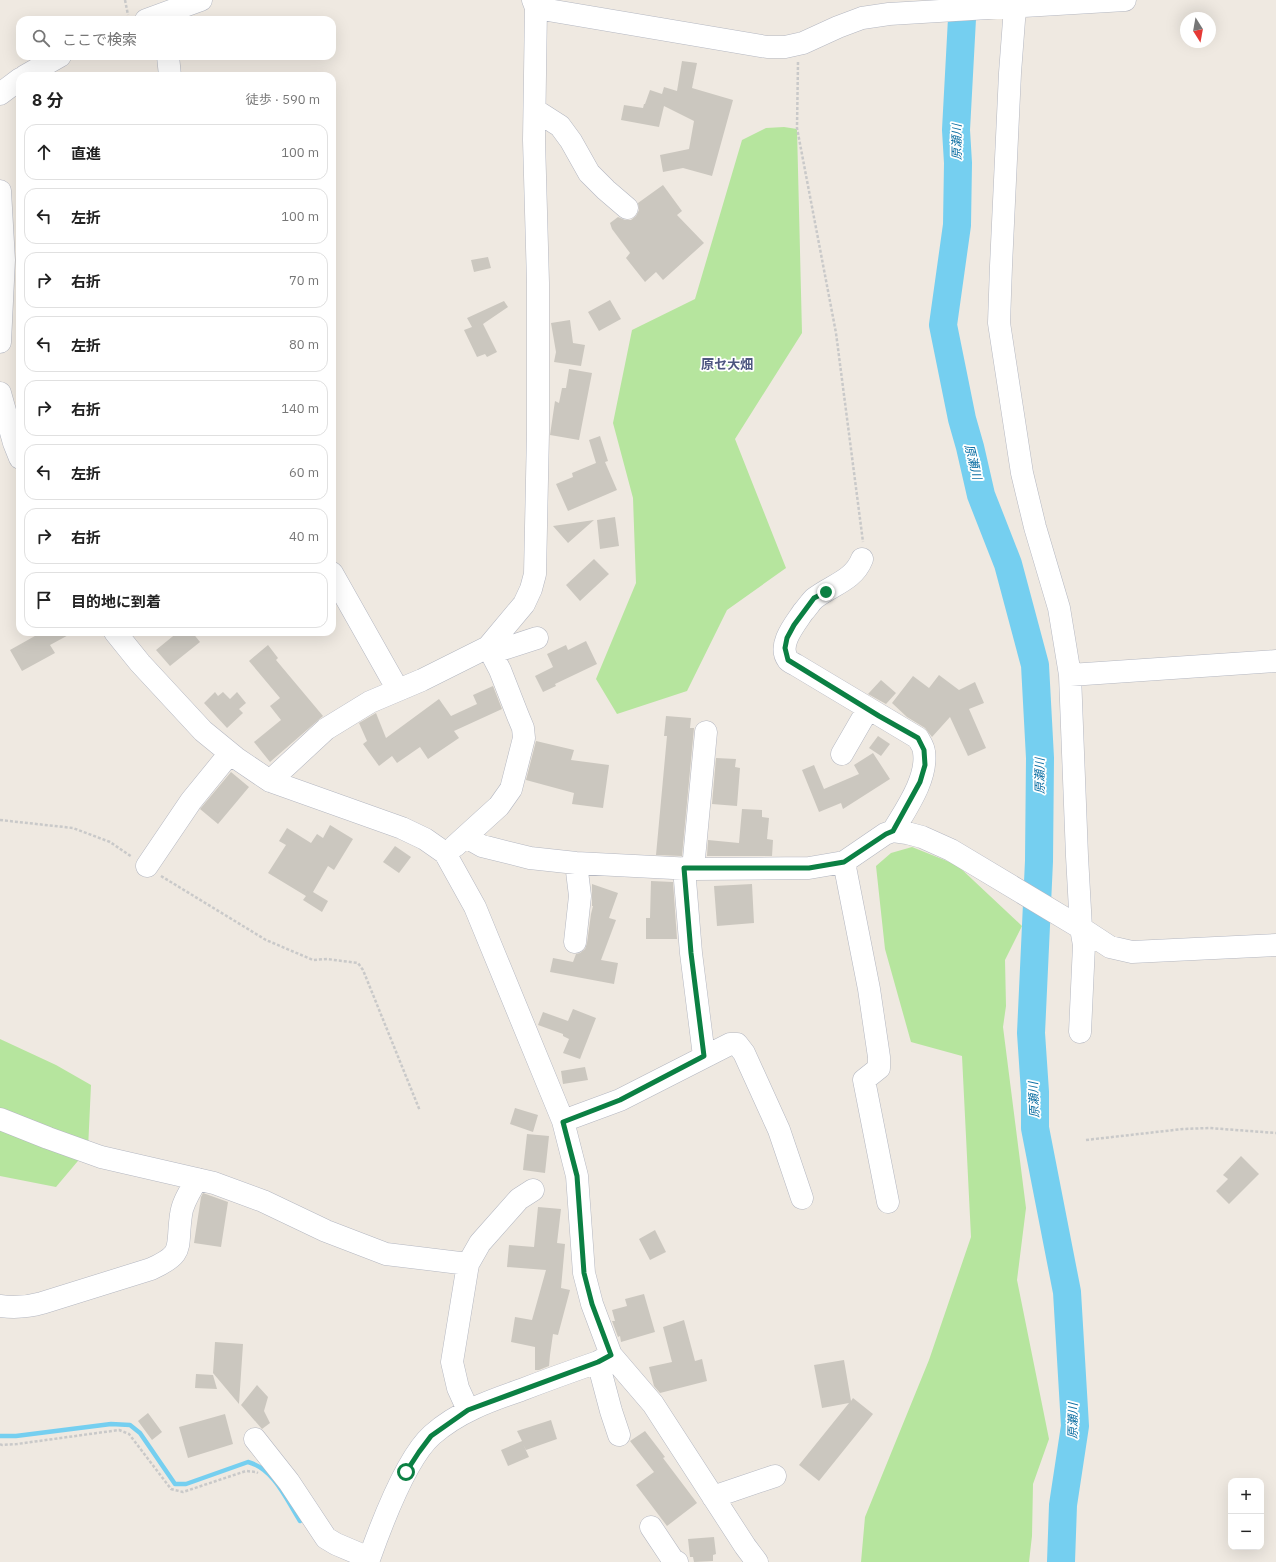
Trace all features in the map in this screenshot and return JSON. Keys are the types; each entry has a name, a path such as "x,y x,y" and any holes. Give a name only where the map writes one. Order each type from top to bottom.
{"street":[{"path":"163,16 201,0"},
{"path":"490,650 524,604 531,589 535,574 538,432 538,306 534,140 534,4 767,48 785,47 799,44 862,18 889,14 1125,0"},
{"path":"1013,7 999,323 1022,473 1035,527 1059,608 1070,675 1081,928 1084,945 1080,1032"},
{"path":"32,72 53,60"},
{"path":"168,60 170,72"},
{"path":"0,94 16,82"},
{"path":"535,110 560,126 571,141 589,173 606,190 628,208"},
{"path":"0,191 4,260 0,342"},
{"path":"0,393 16,448"},
{"path":"862,559 851,575 814,598 794,625 787,638 785,648 788,660 918,738 924,750 925,765 920,782 893,831"},
{"path":"336,580 398,690"},
{"path":"118,636 140,663 204,731 230,753 270,781 402,828 426,839 445,854 475,907 563,1122 577,1176 584,1273 605,1358 611,1411 619,1434"},
{"path":"270,781 326,729 370,702 490,650 537,638"},
{"path":"445,854 466,837 499,806 511,788 524,738 523,728 500,670 490,650"},
{"path":"1070,675 1276,661"},
{"path":"842,754 868,709"},
{"path":"704,1056 691,953 689,868 706,732"},
{"path":"147,866 191,801 230,753"},
{"path":"466,837 482,846 530,858 576,863 689,868 809,868 844,862 886,834 893,831 922,837 951,850 1055,912 1110,947 1132,952 1276,945"},
{"path":"844,862 869,989 878,1057 879,1068 864,1080 888,1202"},
{"path":"575,942 580,896 576,863"},
{"path":"563,1122 620,1100 704,1056 730,1044 737,1044 740,1047 779,1130 802,1198"},
{"path":"0,1119 101,1157 214,1183 263,1201 326,1231 386,1254 468,1264"},
{"path":"0,1306 12,1308 42,1303 151,1269 167,1261 174,1254 179,1243 180,1215 197,1179"},
{"path":"468,1410 458,1388 452,1362 468,1264 480,1243 519,1199 533,1190"},
{"path":"255,1439 290,1482 326,1538 369,1560 406,1472 431,1436 468,1410 605,1358"},
{"path":"605,1358 653,1404 752,1561"},
{"path":"713,1497 775,1476"},
{"path":"651,1527 674,1560 677,1562"}],"path":[{"path":"126,0 128,16"},
{"path":"799,44 797,128 836,333 862,528 864,548 862,559"},
{"path":"0,820 73,828 110,842 266,940 312,960 327,959 358,964 363,970 420,1111"},
{"path":"1086,1140 1183,1129 1210,1128 1276,1133"},
{"path":"0,1444 17,1444 118,1430 129,1434 171,1489 183,1492 246,1471 256,1472 261,1476"}],"green space":[{"path":"784,127 797,129 802,333 735,439 786,568 727,610 687,691 617,714 596,679 636,583 633,498 613,423 632,330 695,299 742,140 766,128"},
{"path":"912,847 957,865 1022,926 1005,960 1006,1006 1003,1027 1026,1208 1017,1280 1049,1439 1033,1484 1032,1536 1029,1562 861,1562 865,1517 929,1360 971,1237 962,1056 911,1042 885,949 876,866 891,853"},
{"path":"0,1039 56,1065 91,1085 88,1149 56,1187 0,1176"}],"building":[{"path":"682,61 697,63 692,88 733,100 712,176 683,168 663,172 660,155 689,149 694,121 664,106 659,127 621,120 624,105 643,108 650,90 662,94 664,87 677,91"},
{"path":"663,185 682,211 677,215 704,243 663,280 656,272 645,282 626,258 630,253 612,229 610,223 618,217 625,220 631,220 636,216 639,210 638,203"},
{"path":"488,257 491,268 474,272 471,260"},
{"path":"610,300 621,319 599,331 588,312"},
{"path":"504,301 508,307 483,324 497,352 487,357 485,354 477,357 464,330 472,327 467,318"},
{"path":"570,320 573,343 585,345 581,366 554,362 556,352 551,323"},
{"path":"569,369 592,373 579,440 550,435 555,401 559,403 562,388 566,388"},
{"path":"600,436 608,461 605,462 617,490 568,511 556,484 573,477 572,473 596,463 589,440"},
{"path":"615,517 619,546 600,549 597,520"},
{"path":"594,520 568,543 553,526"},
{"path":"594,559 609,574 580,601 566,585"},
{"path":"35,636 67,636 50,645 55,653 22,671 10,650"},
{"path":"173,636 195,636 200,642 170,666 156,650"},
{"path":"586,641 597,664 555,684 556,686 543,692 535,676 553,667 547,654 566,645 568,650"},
{"path":"268,645 278,658 276,660 323,716 270,762 254,742 281,720 270,706 280,698 249,661"},
{"path":"939,675 959,690 975,682 984,703 969,709 986,748 968,756 950,717 932,737 925,728 907,717 892,703 913,676 929,688"},
{"path":"881,680 896,693 886,704 868,694"},
{"path":"493,686 502,709 454,731 459,738 428,759 420,747 397,763 392,756 379,766 363,744 367,741 359,723 376,713 386,738 439,699 451,716 477,704 473,695"},
{"path":"215,692 218,696 223,692 230,699 237,692 246,703 239,709 243,713 227,728 204,703"},
{"path":"666,716 691,718 690,728 694,728 682,856 656,855 667,736 664,736"},
{"path":"878,736 890,744 881,756 869,748"},
{"path":"536,741 574,750 571,760 609,765 603,808 572,804 574,793 526,780"},
{"path":"873,753 890,779 843,809 841,803 819,812 802,770 814,765 824,789 859,774 854,765"},
{"path":"716,758 736,759 735,767 740,768 737,806 712,804"},
{"path":"231,772 249,787 218,824 200,809"},
{"path":"742,809 762,810 762,817 769,818 767,839 773,840 772,856 707,856 708,840 739,843"},
{"path":"330,825 353,839 334,870 328,866 313,892 328,901 322,912 303,900 306,896 268,873 286,845 279,841 287,828 311,843 317,834 323,838"},
{"path":"395,846 411,857 399,873 383,862"},
{"path":"651,881 673,882 677,939 646,939 646,918 650,918"},
{"path":"592,884 618,893 609,918 616,920 601,960 618,963 614,984 550,972 553,958 573,962 576,954 585,949 593,906"},
{"path":"752,884 754,923 717,926 714,886"},
{"path":"573,1009 596,1018 580,1059 563,1053 569,1039 563,1036 563,1034 538,1025 543,1012 568,1021"},
{"path":"585,1067 588,1080 563,1084 561,1071"},
{"path":"515,1108 538,1115 533,1132 510,1124"},
{"path":"527,1134 549,1136 545,1173 523,1170"},
{"path":"1241,1156 1259,1174 1229,1204 1216,1191 1228,1179 1223,1175"},
{"path":"203,1193 228,1202 221,1247 194,1243 201,1197"},
{"path":"538,1207 561,1209 557,1243 565,1244 561,1288 570,1290 558,1335 553,1334 549,1366 535,1370 535,1347 511,1342 515,1317 532,1320 546,1270 507,1267 509,1245 534,1247"},
{"path":"655,1230 666,1252 650,1260 639,1239"},
{"path":"644,1294 655,1332 621,1342 620,1336 618,1337 612,1321 615,1321 612,1310 627,1306 625,1299"},
{"path":"684,1320 695,1361 702,1359 707,1381 660,1393 654,1386 649,1367 672,1362 663,1327"},
{"path":"215,1342 243,1344 239,1404 213,1373"},
{"path":"844,1360 851,1401 853,1398 873,1414 819,1481 799,1465 849,1403 822,1408 814,1365"},
{"path":"196,1374 213,1375 217,1389 195,1388"},
{"path":"257,1385 268,1397 264,1411 270,1423 262,1429 241,1405"},
{"path":"148,1413 162,1432 152,1440 138,1421"},
{"path":"225,1414 233,1444 188,1458 179,1427"},
{"path":"551,1420 557,1439 526,1450 523,1444 529,1457 508,1466 501,1450 522,1441 517,1431"},
{"path":"645,1431 665,1457 663,1458 697,1503 667,1526 636,1485 654,1472 630,1441"},
{"path":"714,1537 716,1554 713,1555 713,1561 694,1562 693,1557 690,1557 688,1539"}],"waterway":[{"name":"原瀬川","path":"963,0 956,130 958,163 957,225 943,325 962,419 981,495 1008,564 1035,665 1040,758 1039,861 1031,1033 1035,1092 1035,1128 1067,1292 1075,1426 1063,1505 1061,1562"},
{"path":"0,1436 16,1436 111,1424 130,1425 140,1433 175,1484 186,1484 248,1462 265,1471 272,1478 300,1521"}],"district":[{"name":"原セ大畑","path":"727,364"}],"route":[{"path":"406,1472 431,1436 468,1410 598,1362 611,1355 592,1304 584,1273 577,1176 563,1122 620,1100 661,1080 704,1056 691,953 684,868 809,868 844,862 886,834 893,831 906,810 920,782 925,765 924,750 918,738 879,716 788,660 785,648 787,638 794,625 814,598 826,592"}]}
